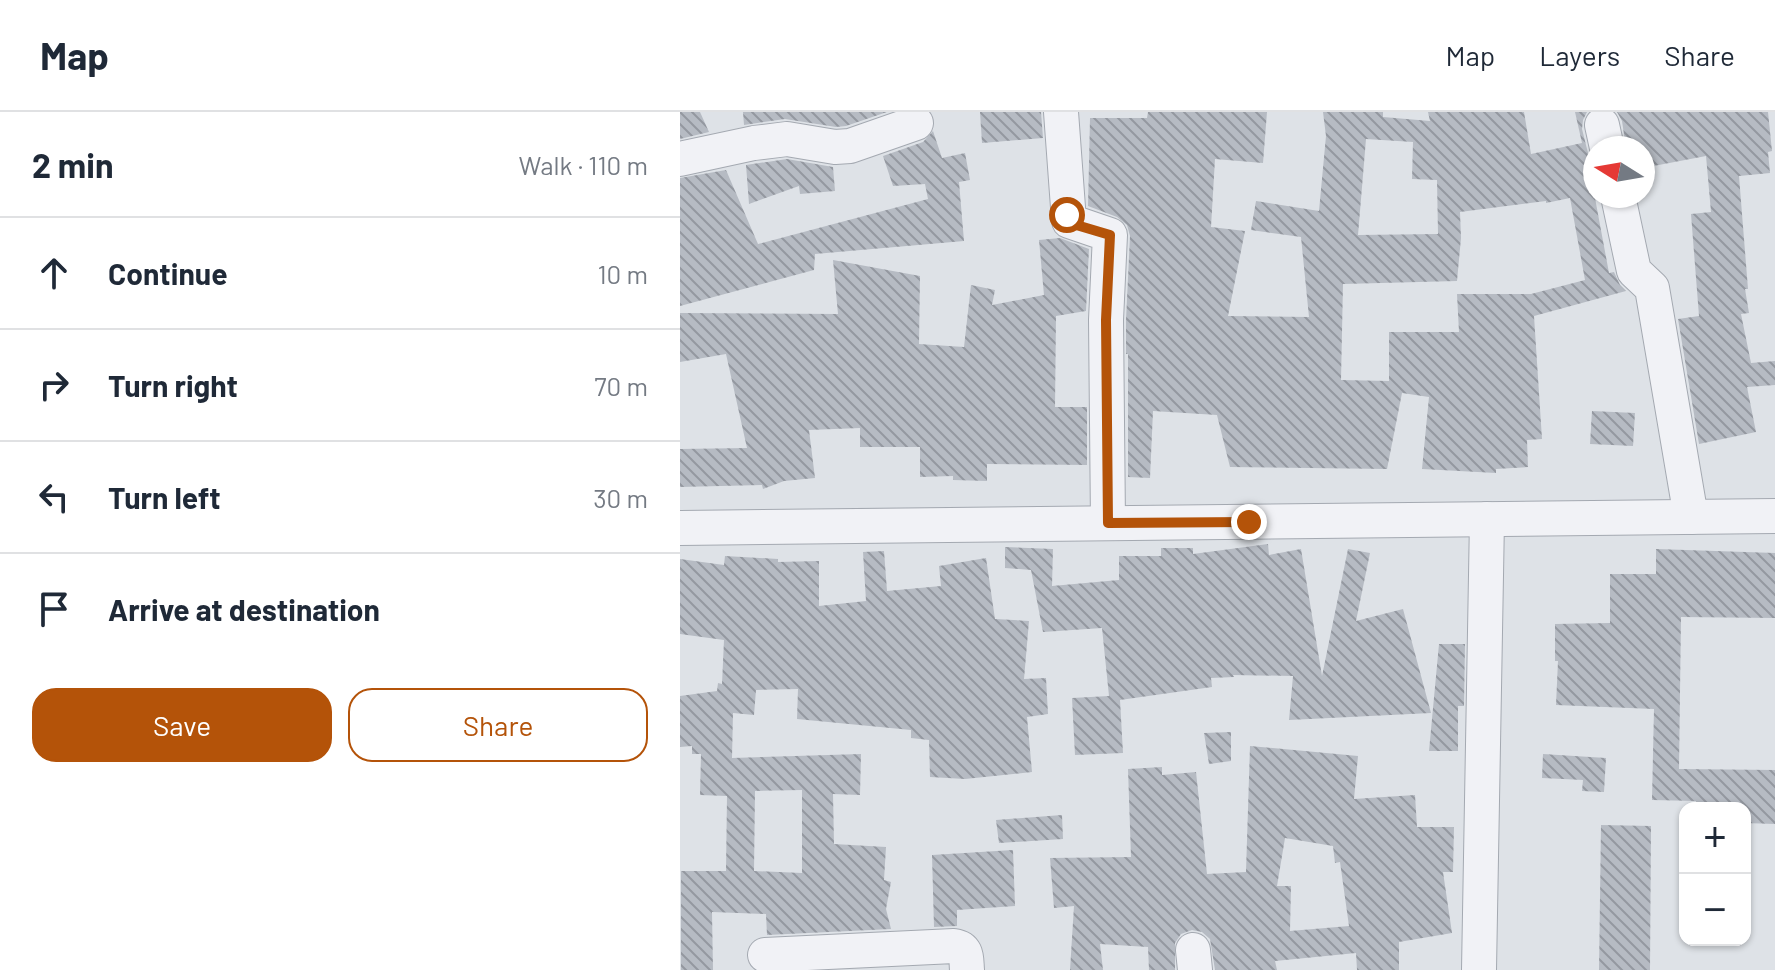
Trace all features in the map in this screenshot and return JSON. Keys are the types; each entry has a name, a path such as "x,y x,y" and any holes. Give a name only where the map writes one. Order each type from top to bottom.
{"street":[{"path":"1061,112 1069,221 1110,235 1106,320 1108,523"},
{"path":"680,159 787,139 835,147 850,146 916,123"},
{"path":"1621,208 1634,271 1652,288 1691,517"},
{"path":"680,528 1775,516"},
{"path":"1479,970 1487,519"},
{"path":"765,955 954,946 961,947 965,952 967,970"}],"building":[{"path":"680,112 700,112 709,132 680,139"},
{"path":"743,112 887,112 836,127 785,119 744,125"},
{"path":"980,112 1041,112 1043,138 982,143"},
{"path":"1148,112 1267,112 1263,163 1215,159 1211,227 1245,231 1228,316 1309,317 1301,237 1251,230 1256,201 1319,211 1326,136 1323,112 1383,112 1383,117 1430,121 1428,112 1524,112 1531,154 1582,143 1575,112 1587,112 1582,129 1583,208 1597,208 1609,273 1614,272 1626,291 1534,316 1542,439 1527,440 1528,467 1496,469 1496,473 1422,469 1429,397 1402,393 1387,469 1230,467 1217,415 1153,411 1150,478 1128,477 1126,320 1130,236 1127,225 1117,217 1088,206 1090,118 1147,118","holes":["1366,139 1413,142 1412,179 1437,180 1438,234 1358,235","1570,198 1585,280 1531,294 1457,294 1459,332 1389,332 1389,381 1341,380 1343,284 1457,281 1460,212"]},
{"path":"1617,112 1768,112 1772,151 1768,152 1770,173 1739,176 1749,313 1741,314 1751,363 1775,361 1775,385 1747,387 1756,432 1699,444 1678,319 1699,316 1691,214 1711,212 1706,156 1655,166 1655,136 1624,136"},
{"path":"933,131 942,158 965,153 970,180 959,182 964,241 815,254 814,270 680,306 680,178 726,170 758,244 928,199 925,184 893,186 883,156 923,142"},
{"path":"787,159 833,167 835,191 800,194 799,186 749,204 746,165"},
{"path":"1060,238 1089,249 1086,311 1056,316 1055,407 1087,407 1087,465 987,464 987,481 953,480 953,476 920,477 920,447 860,447 860,428 809,430 815,478 784,481 763,489 762,485 680,487 680,449 747,448 726,354 680,362 680,313 838,314 833,260 920,276 919,344 964,347 971,285 995,290 992,305 1044,295 1039,240"},
{"path":"1592,411 1635,413 1633,446 1590,444"},
{"path":"1268,544 1269,555 1301,549 1322,676 1348,549 1370,553 1356,621 1403,609 1431,713 1289,720 1293,676 1233,675 1211,678 1212,687 1120,700 1123,753 1075,755 1072,698 1109,696 1102,628 1043,632 1031,570 1005,568 1005,547 1053,549 1052,586 1119,580 1119,556 1161,556 1161,548 1193,548 1193,554"},
{"path":"1656,549 1775,553 1775,618 1681,617 1679,769 1775,770 1775,824 1751,823 1751,802 1652,800 1654,709 1556,705 1558,661 1555,661 1555,624 1610,623 1610,574 1656,574"},
{"path":"884,551 887,591 941,586 939,566 986,558 995,619 1029,621 1024,679 1046,678 1048,714 1027,717 1032,772 965,779 930,777 929,740 911,738 911,730 797,719 798,689 756,690 754,715 733,713 732,758 861,754 860,795 833,794 834,844 886,847 884,880 891,882 886,909 891,929 767,935 766,914 712,912 713,970 681,970 681,871 726,871 727,796 700,795 701,754 692,754 692,746 680,747 680,696 717,691 718,683 722,684 724,640 680,634 680,559 724,565 725,556 778,559 778,562 819,561 819,606 866,601 863,552","holes":["802,790 802,873 754,871 755,791"]},
{"path":"1439,644 1465,644 1464,706 1458,706 1458,751 1429,751"},
{"path":"1231,732 1231,761 1209,764 1204,733"},
{"path":"1250,746 1358,756 1354,799 1415,795 1417,827 1454,827 1453,872 1443,872 1452,933 1399,942 1399,970 1357,970 1356,953 1275,961 1277,970 1215,970 1210,939 1202,932 1192,930 1181,934 1175,943 1175,970 1149,970 1148,947 1100,944 1103,970 1070,970 1074,906 1054,908 1050,858 1131,857 1128,769 1162,767 1162,775 1196,772 1207,874 1246,872","holes":["1285,838 1333,846 1335,863 1340,862 1349,926 1290,931 1291,886 1277,886"]},
{"path":"1543,754 1606,758 1604,792 1582,791 1583,780 1542,778"},
{"path":"1062,815 1063,839 999,843 996,820"},
{"path":"1601,825 1651,826 1650,970 1599,970"},
{"path":"1013,850 1015,906 957,910 957,926 934,927 932,855"}],"route":[{"path":"1067,215 1073,224 1110,235 1106,320 1108,523 1249,522"}]}
